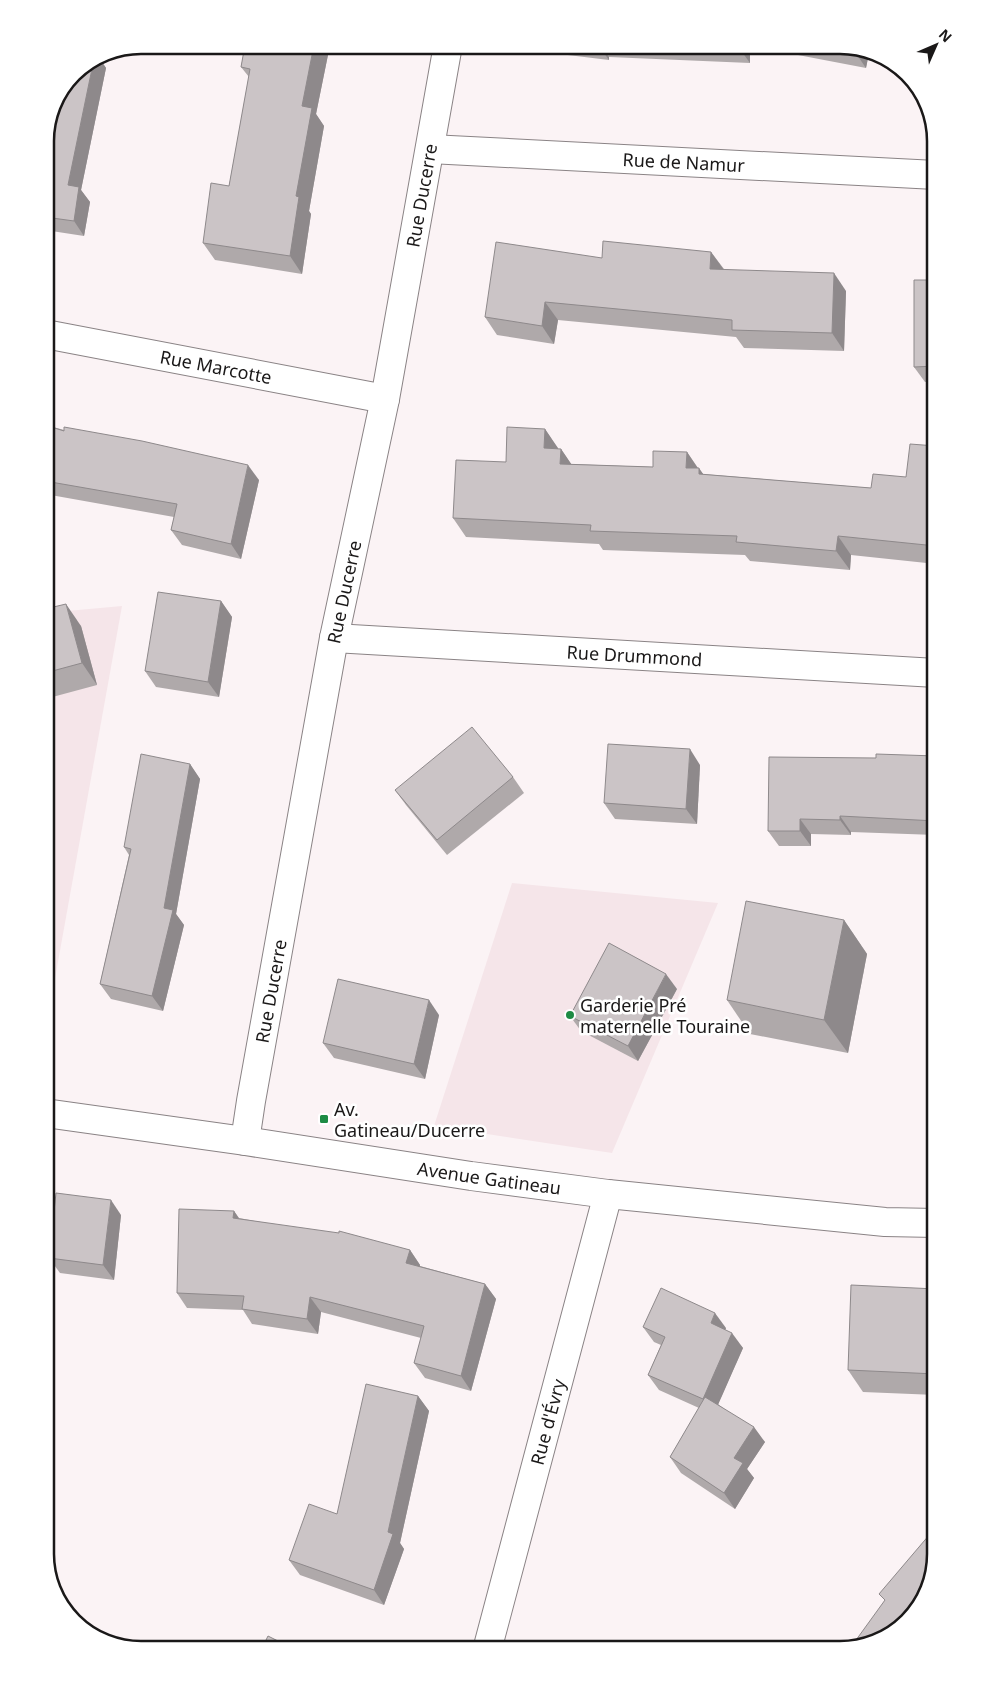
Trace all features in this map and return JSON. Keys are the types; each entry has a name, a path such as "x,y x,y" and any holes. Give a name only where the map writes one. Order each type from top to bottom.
{"street":[{"name":"Rue Ducerre","path":"245,1141 334,638 386,399 446,54"},
{"name":"Rue de Namur","path":"430,149 927,175"},
{"name":"Rue Marcotte","path":"54,336 386,399"},
{"name":"Rue Drummond","path":"334,638 927,672"},
{"name":"Avenue Gatineau","path":"54,1114 245,1141 471,1176 608,1194 885,1222 927,1223"},
{"name":"Rue d'Évry","path":"489,1641 608,1194"}],"shaded area":[{"path":"122,606 54,984 54,612"},
{"name":"Garderie Pré maternelle Touraine","path":"512,883 718,903 612,1153 434,1126"}],"building":[{"path":"243,54 312,54 302,106 312,108 296,196 299,197 290,256 203,243 211,183 229,186 250,69 241,67"},
{"path":"92,69 68,185 79,187 74,221 54,218 54,135 60,108 68,93 79,79"},
{"path":"603,241 711,252 710,269 834,273 832,333 732,330 732,320 545,302 542,326 485,317 496,242 602,258"},
{"path":"914,280 927,280 927,366 914,367"},
{"path":"64,427 142,441 248,465 231,544 171,530 177,504 54,483 54,428 64,431"},
{"path":"507,427 545,429 544,448 561,449 560,464 653,467 653,451 687,452 686,468 699,468 699,474 871,488 873,474 906,477 910,444 927,445 927,545 838,536 836,551 736,542 737,536 590,531 591,525 453,518 456,460 506,462"},
{"path":"158,592 221,601 208,682 145,671"},
{"path":"66,604 82,663 54,671 54,607"},
{"path":"472,727 513,777 437,840 395,790"},
{"path":"608,744 690,749 686,809 604,803"},
{"path":"141,754 190,764 164,908 173,910 152,996 100,984 131,849 124,847"},
{"path":"876,754 927,756 927,821 840,816 840,820 800,819 800,831 768,831 769,757 876,758"},
{"path":"746,901 844,920 824,1020 727,1000"},
{"path":"609,943 666,974 628,1046 570,1016"},
{"path":"338,979 429,1000 414,1064 323,1043"},
{"path":"56,1193 111,1200 103,1265 54,1259"},
{"path":"179,1209 234,1211 233,1218 339,1233 339,1231 410,1250 406,1263 485,1284 461,1376 414,1363 424,1326 310,1297 307,1319 242,1309 244,1296 177,1293"},
{"path":"851,1285 927,1289 927,1374 848,1370"},
{"path":"661,1288 715,1313 711,1323 732,1333 703,1399 648,1375 665,1337 643,1327"},
{"path":"366,1384 418,1396 388,1532 393,1534 374,1590 289,1560 309,1504 337,1514"},
{"path":"705,1397 754,1427 734,1458 743,1463 724,1493 670,1457"},
{"path":"927,1538 927,1565 916,1598 902,1616 888,1627 868,1637 856,1640 885,1600 879,1594"},
{"path":"268,1636 278,1641 266,1641"}],"place":[{"name":"Garderie Pré maternelle Touraine","path":"570,1015"},
{"name":"Av. Gatineau/Ducerre","path":"324,1119"}]}
